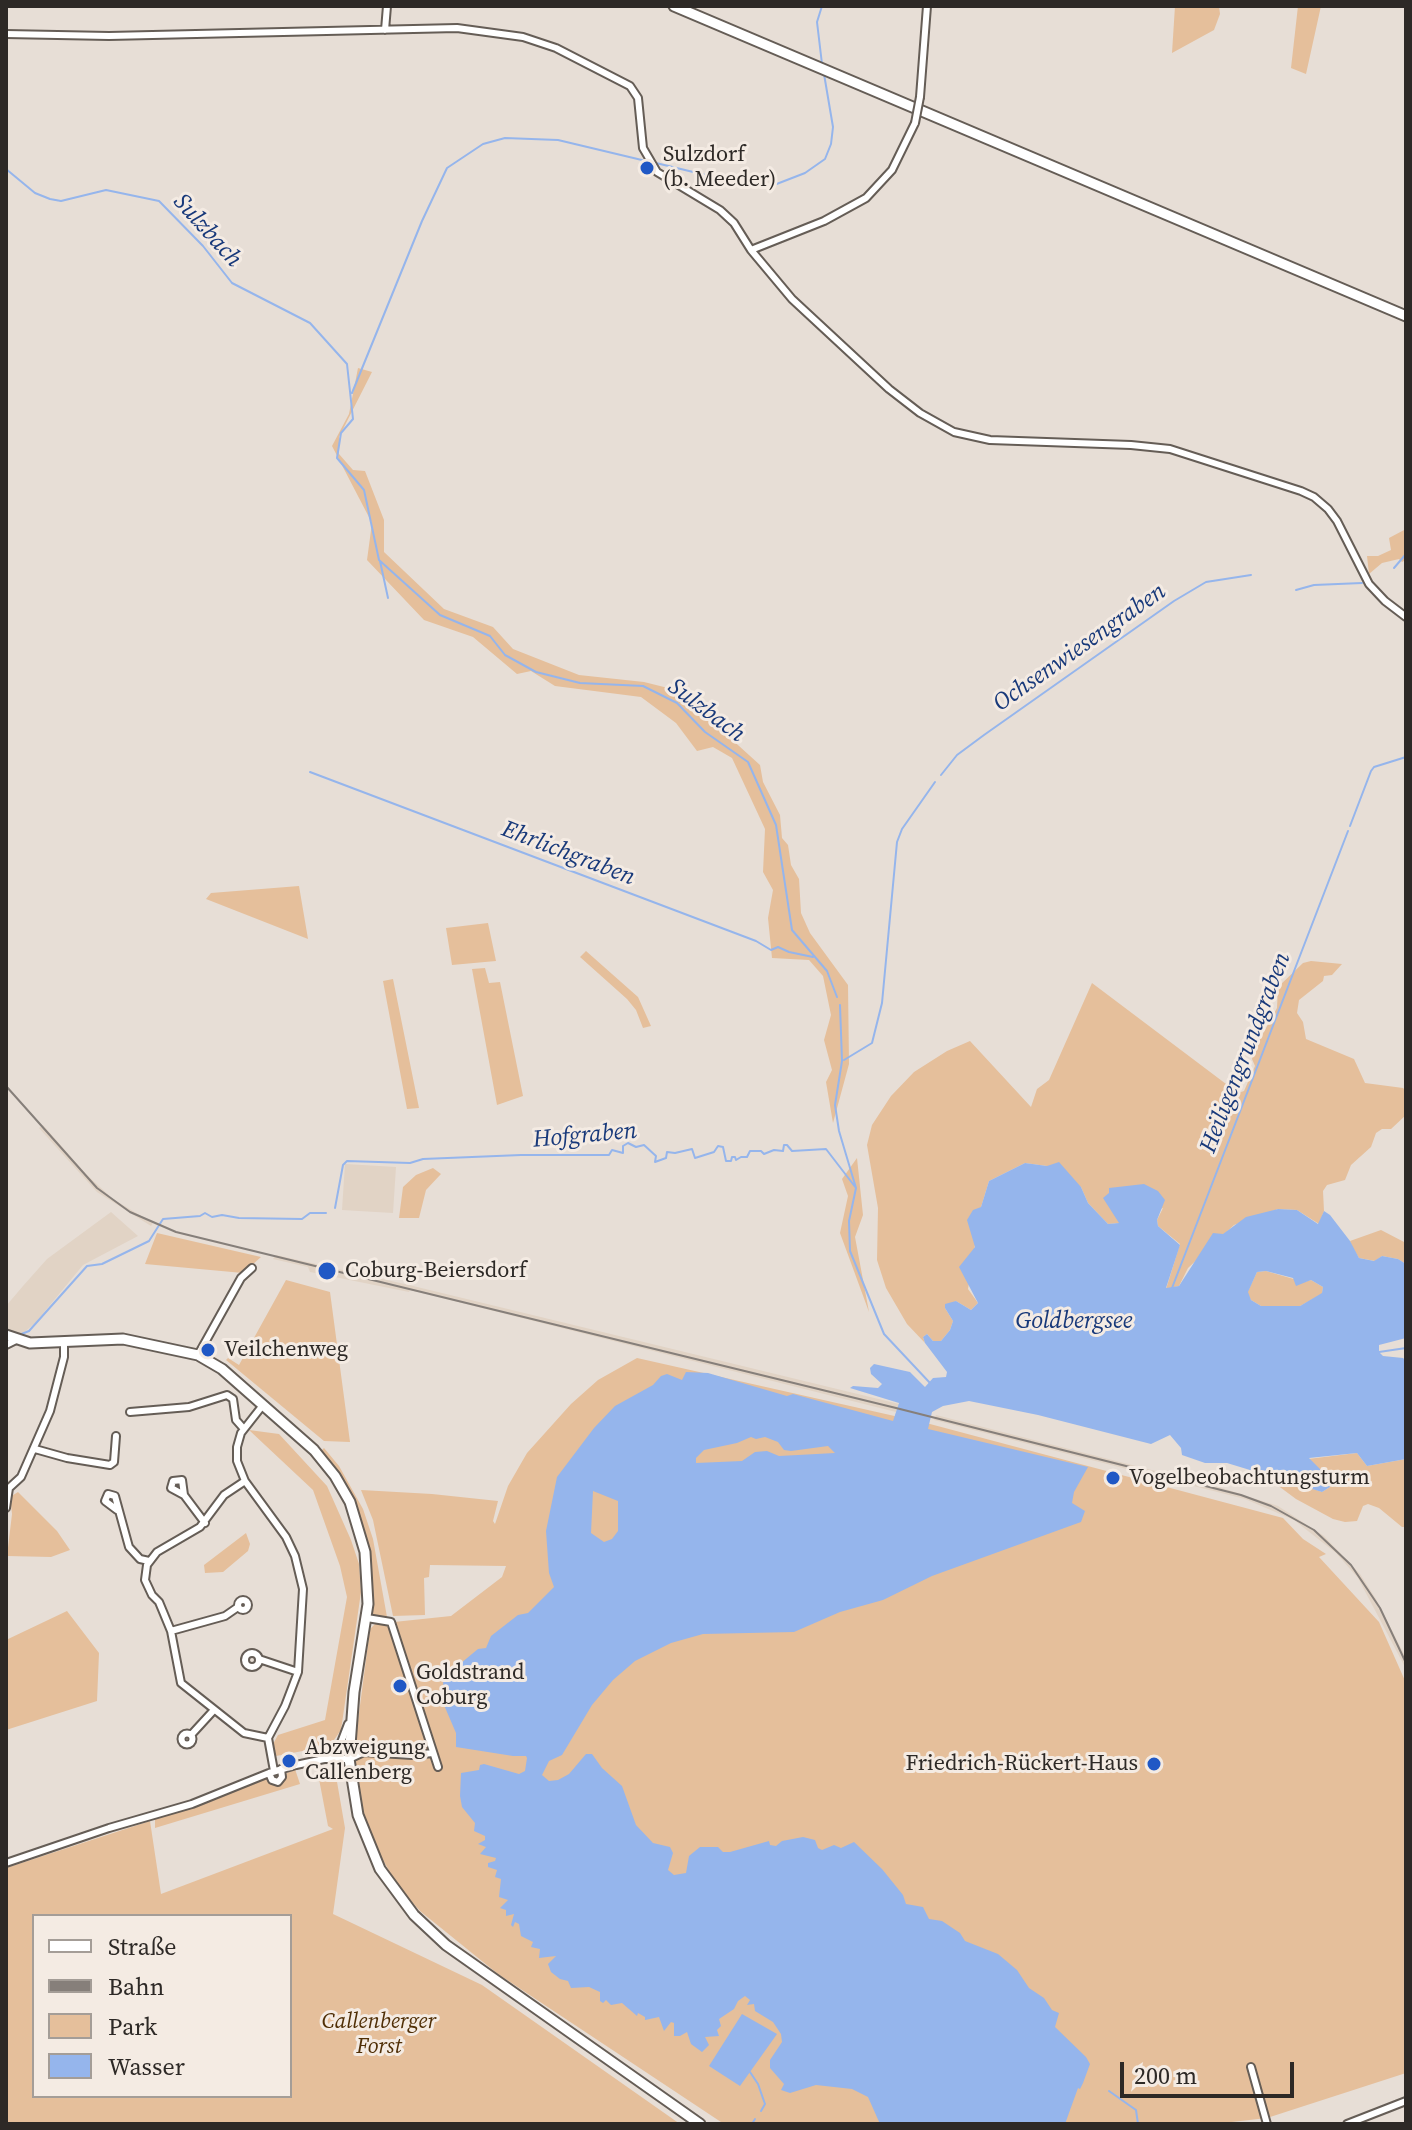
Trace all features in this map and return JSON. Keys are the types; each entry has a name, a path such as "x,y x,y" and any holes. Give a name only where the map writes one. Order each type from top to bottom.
{"street":[{"path":"385,30 387,6"},
{"path":"674,6 1406,316"},
{"path":"751,250 824,221 866,198 892,170 915,123 927,6"},
{"path":"6,34 109,36 457,28 523,37 577,57 630,86 638,98 640,137 652,166 669,181 720,210 734,223 751,250 792,299 889,389 920,413 954,432 990,440 1131,445 1182,452 1285,484 1314,497 1328,509 1341,527 1369,584 1406,617"},
{"path":"198,1355 241,1278 252,1268"},
{"path":"6,1335 16,1340 64,1342 123,1339 198,1355 222,1369 306,1441 335,1476 357,1520 366,1564 369,1589 367,1618 349,1753 355,1803 367,1842 388,1883 414,1915 446,1945 700,2124"},
{"path":"6,1345 16,1340"},
{"path":"6,1508 8,1488 21,1477 50,1411 64,1357 64,1342"},
{"path":"130,1412 189,1407 227,1395 233,1399 236,1420 244,1429"},
{"path":"264,1404 238,1440 237,1461 245,1481 286,1537 301,1575 303,1615 298,1672 268,1738 275,1771"},
{"path":"35,1449 110,1465 114,1462 116,1436"},
{"path":"245,1481 224,1495 205,1523 160,1549 149,1561 145,1573 146,1586 159,1602 171,1631 181,1683 213,1711 249,1735 268,1738"},
{"path":"184,1495 205,1523"},
{"path":"117,1510 129,1547 140,1559 149,1561"},
{"path":"171,1631 225,1616 238,1607"},
{"path":"367,1618 391,1622 438,1767"},
{"path":"259,1659 298,1672"},
{"path":"191,1735 213,1711"},
{"path":"324,1759 343,1740 352,1714"},
{"path":"332,1753 433,1753"},
{"path":"6,1863 192,1804 275,1771 349,1753"},
{"path":"1251,2067 1267,2124"},
{"path":"1347,2124 1406,2101"}],"shaded area":[{"path":"43,1125 86,1174 113,1199 153,1223 151,1226 97,1192 39,1128"},
{"path":"345,1164 396,1167 393,1213 342,1210"},
{"path":"111,1212 138,1236 83,1265 36,1322 20,1336 6,1329 6,1306 47,1259"},
{"path":"276,1255 899,1404 896,1412 410,1290 310,1272 308,1267 273,1259"},
{"path":"936,1415 1222,1488 1278,1506 1324,1536 1360,1574 1406,1658 1406,1669 1358,1578 1336,1553 1294,1520 1245,1499 934,1420"}],"green space":[{"path":"1175,6 1219,6 1220,14 1214,30 1172,53"},
{"path":"1298,6 1321,6 1306,74 1291,68"},
{"path":"358,368 372,372 339,437 339,454 353,470 365,471 384,520 384,552 444,609 493,627 513,649 579,675 644,682 692,694 728,736 760,765 763,782 780,815 782,838 788,845 791,865 799,879 801,913 810,933 848,985 849,1064 833,1123 826,1082 832,1070 824,1040 831,1015 823,976 809,960 772,958 768,918 773,890 763,872 765,829 732,758 713,747 697,751 676,723 641,697 555,686 531,671 517,674 473,637 424,620 367,560 372,523 332,446 349,414"},
{"path":"1406,529 1406,560 1382,563 1369,574 1367,556 1378,556 1391,550 1389,538"},
{"path":"299,886 308,939 206,899 211,893"},
{"path":"488,923 496,961 452,965 446,928"},
{"path":"586,951 638,997 651,1026 643,1028 636,1010 627,999 580,957"},
{"path":"1303,963 1342,964 1299,1000 1297,1013 1303,1022 1306,1039 1354,1059 1365,1083 1406,1091 1406,1115 1391,1129 1376,1133 1371,1147 1351,1165 1345,1180 1327,1185 1323,1191 1324,1211 1319,1224 1297,1210 1278,1209 1234,1225 1188,1268 1179,1286 1166,1289 1180,1244 1158,1226 1157,1220 1163,1208 1108,1224 1088,1203 1081,1187 1047,1166 1025,1163 989,1181 981,1207 968,1289 978,1303 971,1310 956,1301 945,1308 953,1321 941,1341 933,1341 927,1334 923,1337 925,1343 907,1324 886,1288 877,1260 878,1208 867,1145 872,1125 891,1096 914,1072 970,1041 1031,1107 1037,1089 1049,1080 1092,983 1238,1093 1244,1091 1255,1066 1252,1059 1254,1050 1277,1008 1278,987"},
{"path":"485,968 489,983 500,982 523,1096 497,1105 472,969"},
{"path":"393,979 419,1108 407,1109 383,981"},
{"path":"857,1158 863,1215 855,1237 869,1312 840,1233 848,1196 842,1179"},
{"path":"433,1168 441,1174 426,1190 419,1218 399,1218 403,1187 416,1175"},
{"path":"1381,1230 1406,1243 1406,1264 1382,1256 1375,1261 1359,1258 1350,1241"},
{"path":"157,1233 261,1257 243,1273 145,1264"},
{"path":"1266,1271 1304,1282 1311,1280 1323,1287 1322,1294 1300,1306 1261,1306 1251,1300 1247,1293 1257,1272"},
{"path":"286,1280 330,1292 350,1442 324,1441 226,1360 228,1358 239,1365"},
{"path":"637,1358 930,1424 1283,1518 1303,1539 1326,1554 1319,1557 1379,1622 1406,1683 1406,2073 1267,2118 1214,2124 724,2124 498,1974 420,1911 398,1886 384,1862 368,1831 359,1795 353,1759 370,1629 375,1624 451,1616 502,1577 506,1566 430,1565 429,1577 424,1578 425,1615 393,1616 373,1520 361,1490 498,1501 495,1524 508,1486 527,1453 571,1404 598,1380"},
{"path":"249,1430 279,1434 327,1486 359,1564 361,1592 341,1730 334,1740 308,1750 276,1756 272,1746 278,1735 325,1720 347,1597 340,1566 313,1490"},
{"path":"324,1448 339,1466 363,1509 373,1539 387,1617 376,1617 372,1613 371,1569 358,1508 343,1480 323,1454"},
{"path":"1357,1453 1367,1466 1406,1459 1406,1527 1368,1504 1363,1506 1357,1521 1333,1519 1296,1499 1265,1476 1322,1492 1330,1487 1325,1474 1308,1459"},
{"path":"18,1492 57,1531 70,1550 51,1557 7,1556 12,1514 10,1497"},
{"path":"246,1533 250,1544 248,1551 223,1572 205,1573 204,1565"},
{"path":"67,1611 99,1653 97,1701 6,1730 6,1640"},
{"path":"295,1769 300,1784 155,1828 155,1819 214,1799 264,1777 273,1785 279,1783"},
{"name":"Callenberger Forst","path":"336,1776 345,1828 333,1914 482,1985 680,2124 6,2124 6,1868 150,1821 161,1894 333,1829 328,1826 319,1779"}],"water":[{"name":"Goldbergsee","path":"1059,1162 1081,1187 1088,1203 1108,1224 1119,1223 1103,1198 1109,1193 1109,1188 1144,1184 1158,1191 1165,1200 1157,1220 1158,1226 1180,1245 1166,1288 1179,1286 1213,1233 1223,1234 1246,1217 1278,1209 1297,1210 1318,1224 1324,1211 1350,1241 1359,1258 1374,1261 1382,1256 1406,1264 1406,1338 1379,1345 1379,1352 1383,1356 1406,1361 1406,1459 1367,1466 1357,1453 1309,1458 1325,1474 1330,1487 1322,1492 1227,1463 1205,1463 1182,1455 1181,1448 1170,1435 1151,1444 969,1401 943,1406 932,1412 928,1429 1088,1467 1074,1492 1072,1503 1085,1511 1081,1522 932,1576 883,1600 840,1612 794,1632 703,1634 671,1643 635,1661 613,1680 592,1705 562,1755 549,1761 542,1775 549,1781 558,1780 569,1774 586,1754 592,1754 622,1786 636,1825 653,1843 670,1847 673,1853 668,1870 674,1875 686,1873 689,1856 700,1847 718,1847 723,1852 730,1852 769,1841 770,1845 776,1846 782,1841 803,1837 815,1840 822,1850 834,1845 841,1848 854,1842 882,1869 903,1895 906,1904 923,1907 929,1919 942,1921 960,1933 965,1941 998,1954 1017,1970 1029,1988 1059,2013 1055,2027 1090,2064 1065,2124 880,2124 868,2097 852,2089 816,2085 790,2093 781,2090 784,2084 770,2068 770,2060 782,2042 781,2034 773,2022 755,2011 754,2004 747,2005 750,2000 745,1996 734,2009 719,2019 719,2036 705,2037 709,2045 702,2052 691,2044 687,2032 674,2036 674,2023 671,2022 664,2031 659,2017 645,2020 645,2017 638,2013 637,2016 622,2003 611,2005 606,2000 603,2003 600,1992 589,1987 571,1988 568,1981 551,1972 548,1964 556,1956 539,1958 540,1949 531,1947 533,1942 521,1936 519,1924 515,1922 513,1927 511,1925 514,1914 506,1916 506,1910 500,1908 508,1900 499,1897 501,1879 495,1877 497,1870 488,1867 488,1863 496,1858 480,1854 486,1847 478,1844 485,1840 485,1836 474,1831 475,1823 462,1807 460,1796 461,1773 479,1770 480,1765 484,1764 519,1774 525,1771 527,1758 456,1747 456,1733 444,1705 443,1678 478,1649 486,1648 491,1636 518,1615 528,1613 554,1587 549,1573 546,1531 557,1477 615,1406 653,1385 661,1376 667,1374 682,1380 686,1372 708,1373 787,1396 793,1394 893,1421 899,1403 850,1388 878,1388 882,1384 871,1374 870,1368 874,1364 910,1372 925,1387 933,1378 946,1377 947,1372 923,1337 927,1334 933,1341 941,1341 950,1330 953,1321 945,1304 956,1301 971,1310 978,1303 959,1267 975,1247 967,1220 973,1210 981,1207 989,1181 1025,1163 1047,1166","holes":["1266,1271 1293,1278 1296,1286 1311,1280 1323,1287 1322,1293 1300,1306 1261,1306 1251,1300 1248,1292 1257,1272","751,1437 765,1437 778,1442 784,1450 828,1446 835,1453 779,1456 767,1451 755,1452 742,1461 696,1463 696,1458 704,1450","593,1491 618,1501 618,1531 612,1539 604,1542 591,1533"]},
{"path":"742,2014 777,2034 740,2086 709,2066"}],"waterway":[{"path":"822,6 817,22 822,64"},
{"path":"656,163 747,185 774,185 805,173 825,159 831,144 833,127 824,74"},
{"path":"352,393 422,221 447,168 483,144 505,138 558,140 646,161"},
{"name":"Sulzbach","path":"6,169 35,193 50,199 61,201 106,190 159,201 203,246 232,283 310,323 347,364 353,419 341,433 337,458 364,490 379,560 440,615 490,636 505,655 536,672 580,683 643,686 677,703 705,732 748,762 776,825 792,930 827,971 837,997"},
{"name":"Ochsenwiesengraben","path":"1394,568 1406,554"},
{"name":"Sulzbach","path":"380,561 388,598"},
{"name":"Ochsenwiesengraben","path":"941,775 957,755 1174,601 1206,582 1251,575"},
{"name":"Ochsenwiesengraben","path":"1296,590 1314,585 1362,583"},
{"name":"Heiligengrundgraben","path":"1350,826 1374,767 1406,757"},
{"name":"Ehrlichgraben","path":"310,772 756,941 771,950 778,947 813,957"},
{"name":"Ochsenwiesengraben","path":"844,1060 872,1043 882,1003 897,842 902,829 935,782"},
{"name":"Heiligengrundgraben","path":"1172,1288 1348,831"},
{"name":"Sulzbach","path":"840,1005 842,1061 835,1105 839,1131 856,1188 849,1221 850,1251 884,1334 930,1383"},
{"name":"Hofgraben","path":"335,1208 343,1165 347,1161 410,1163 423,1159 521,1155 609,1155 612,1150 623,1153 623,1146 628,1143 636,1147 644,1145 656,1156 655,1162 666,1158 667,1152 692,1149 695,1158 714,1152 718,1146 723,1147 726,1161 731,1161 732,1157 736,1160 747,1157 750,1151 764,1154 783,1151 784,1145 792,1151 826,1149 856,1188"},
{"name":"Hofgraben","path":"19,1335 29,1331 87,1266 102,1264 149,1241 163,1219 205,1213 212,1217 302,1219 310,1213 326,1213"},
{"path":"1379,1352 1406,1348"},
{"path":"750,2072 765,2104 761,2111"},
{"name":"Sulzbach","path":"1109,2091 1136,2110 1138,2124"},
{"path":"752,2124 755,2119"}],"railway":[{"path":"6,1086 97,1188 130,1212 176,1232 896,1408 1241,1495 1271,1506 1314,1530 1351,1565 1380,1608 1406,1663"}],"place":[{"name":"Sulzdorf (b. Meeder)","path":"647,168"},
{"name":"Coburg-Beiersdorf","path":"327,1271"},
{"name":"Veilchenweg","path":"208,1350"},
{"name":"Vogelbeobachtungsturm","path":"1113,1478"},
{"name":"Goldstrand Coburg","path":"400,1686"},
{"name":"Abzweigung Callenberg","path":"289,1761"},
{"name":"Friedrich-Rückert-Haus","path":"1154,1764"}]}
